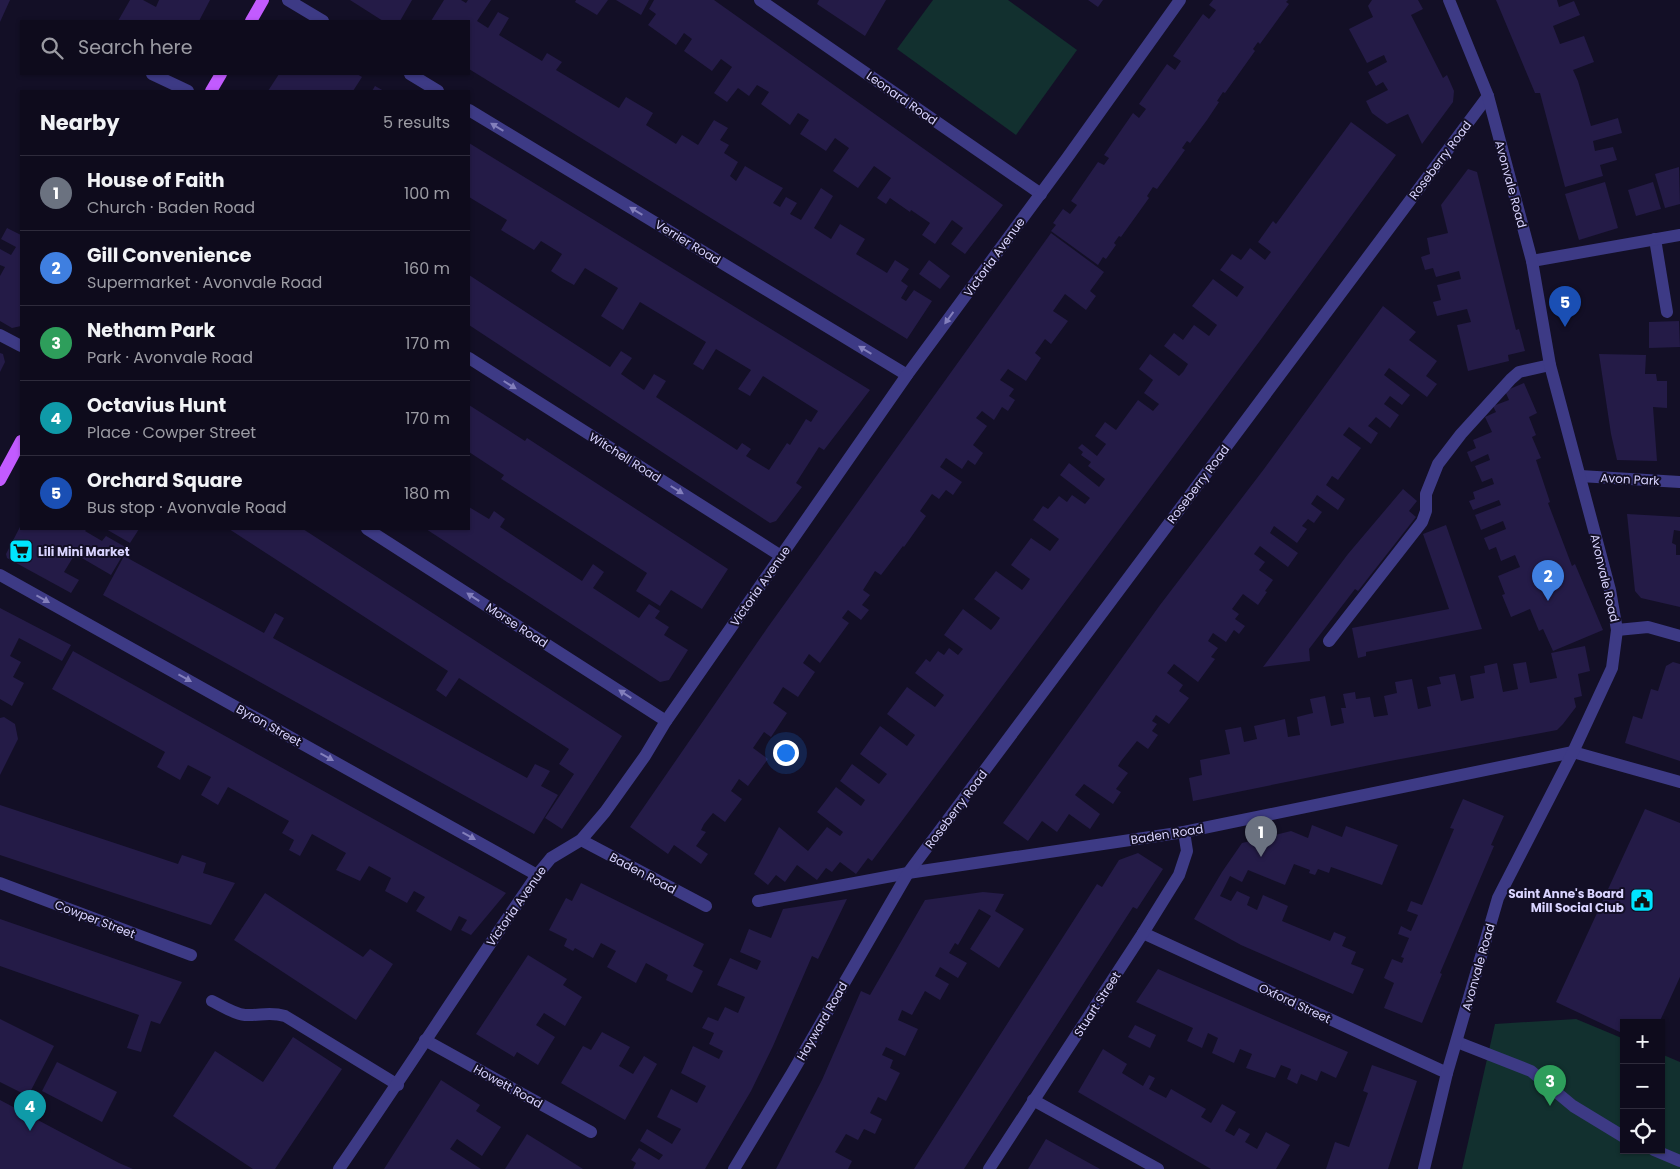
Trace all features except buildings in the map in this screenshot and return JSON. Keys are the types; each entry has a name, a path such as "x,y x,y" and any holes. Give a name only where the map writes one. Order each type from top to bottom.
{"main road":[{"path":"252,20 263,0"},
{"path":"211,90 219,75"},
{"path":"0,480 20,443"}],"street":[{"path":"288,0 321,20"},
{"name":"Leonard Road","path":"760,0 775,5 1041,194"},
{"name":"Victoria Avenue","path":"339,1169 537,875 551,858 581,840 613,802 645,756 666,721 907,375 1041,194 1180,0"},
{"name":"Avonvale Road","path":"1424,1169 1456,1042 1498,898 1573,752 1612,668 1617,630 1610,590 1550,365 1532,261 1488,96 1449,0"},
{"path":"154,75 186,90"},
{"path":"412,75 436,90"},
{"name":"Roseberry Road","path":"908,873 1488,96"},
{"name":"Verrier Road","path":"470,111 907,375"},
{"path":"1532,261 1680,235"},
{"path":"1655,239 1667,312"},
{"path":"0,335 20,345"},
{"name":"Witchell Road","path":"470,359 780,556"},
{"path":"1329,641 1422,522 1426,511 1426,494 1438,464 1461,434 1519,372 1550,365"},
{"name":"Avon Park","path":"1580,476 1680,482"},
{"name":"Morse Road","path":"369,530 666,721"},
{"name":"Byron Street","path":"0,575 537,875"},
{"path":"1617,630 1648,627 1680,636"},
{"path":"1573,752 1680,782"},
{"name":"Baden Road","path":"758,902 908,873 1184,832 1573,752"},
{"name":"Stuart Street","path":"989,1169 1179,875 1187,851 1184,832"},
{"name":"Baden Road","path":"581,840 706,906"},
{"name":"Hayward Road","path":"734,1169 908,873"},
{"name":"Cowper Street","path":"0,883 191,955"},
{"name":"Oxford Street","path":"1143,933 1448,1072"},
{"path":"212,1001 236,1013 285,1016 398,1084"},
{"name":"Howett Road","path":"425,1040 591,1132"},
{"path":"1456,1042 1531,1071 1573,1106 1620,1135"},
{"path":"1034,1100 1158,1169"},
{"path":"1663,1154 1680,1161"}],"green space":[{"path":"933,0 1008,0 1077,50 1016,135 897,49"},
{"path":"1576,1019 1620,1037 1620,1154 1665,1154 1665,1056 1680,1062 1680,1169 1462,1169 1495,1024"}],"place":[{"name":"Orchard Square","path":"1565,327"},
{"name":"Lili Mini Market","path":"21,551"},
{"name":"Gill Convenience","path":"1548,601"},
{"name":"House of Faith","path":"1261,857"},
{"name":"Saint Anne's Board Mill Social Club","path":"1642,900"},
{"name":"Netham Park","path":"1550,1106"},
{"name":"Octavius Hunt","path":"30,1131"}]}
